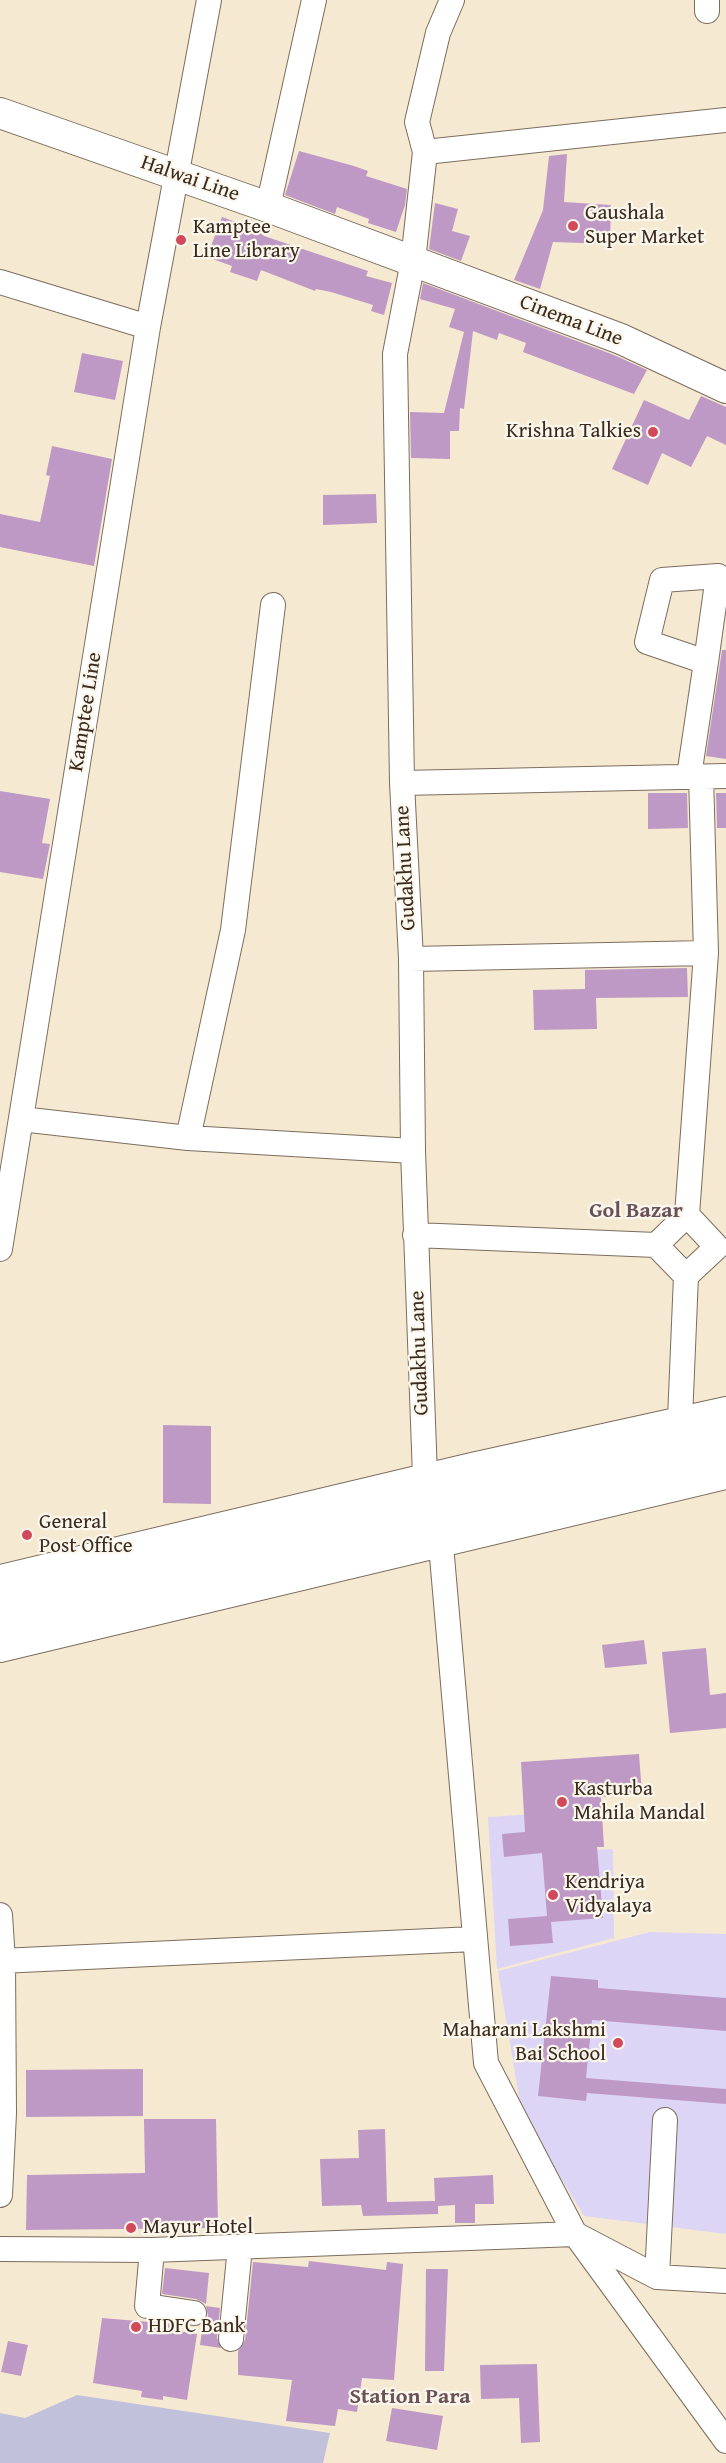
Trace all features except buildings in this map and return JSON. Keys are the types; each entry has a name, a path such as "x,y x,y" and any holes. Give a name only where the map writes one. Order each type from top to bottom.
{"main road":[{"name":"Halwai Line","path":"0,113 268,207 413,261"},
{"name":"Cinema Line","path":"413,261 621,339 726,388"},
{"path":"0,1601 726,1433"},
{"path":"0,1623 726,1458"}],"street":[{"name":"Kamptee Line","path":"0,1250 148,327 209,0"},
{"path":"268,207 314,0"},
{"path":"452,0 438,33 417,122 425,152 726,120"},
{"name":"Gudakhu Lane","path":"425,152 413,261 396,354 402,783 411,959 413,1151 425,1476"},
{"path":"0,282 148,327"},
{"path":"188,1138 233,930 273,604"},
{"path":"656,1245 687,1215 706,953 695,776 706,662"},
{"path":"402,783 726,776"},
{"path":"411,959 706,953"},
{"path":"21,1119 188,1138 413,1151"},
{"path":"686,1276 722,1247 687,1215"},
{"path":"416,1234 656,1245 686,1276 680,1419"},
{"path":"0,1577 425,1476 726,1408"},
{"path":"0,1650 726,1477"},
{"path":"441,1545 486,2063 575,2234 726,2441"},
{"path":"0,1915 2,2113 0,2194"},
{"path":"1,1961 474,1939"},
{"path":"657,2277 665,2120"},
{"path":"0,2249 152,2250 575,2234 657,2277 726,2281"},
{"path":"231,2338 240,2247"},
{"path":"152,2250 147,2306 195,2313"}],"shaded area":[{"name":"Kendriya Vidyalaya","path":"567,1812 570,1851 613,1849 614,1938 497,1969 488,1817"},
{"name":"Maharani Lakshmi Bai School","path":"650,1932 726,1934 726,2234 584,2216 522,2115 498,1971"},
{"path":"77,2395 330,2433 323,2463 0,2463 0,2413 25,2418"}],"place":[{"name":"Gaushala Super Market","path":"573,226"},
{"name":"Kamptee Line Library","path":"181,240"},
{"name":"Krishna Talkies","path":"653,432"},
{"name":"General Post Office","path":"27,1535"},
{"name":"Kasturba Mahila Mandal","path":"562,1802"},
{"name":"Kendriya Vidyalaya","path":"553,1895"},
{"name":"Maharani Lakshmi Bai School","path":"618,2043"},
{"name":"Mayur Hotel","path":"131,2228"},
{"name":"HDFC Bank","path":"136,2327"}],"district":[{"name":"Gol Bazar","path":"636,1211"},
{"name":"Station Para","path":"410,2397"}]}
